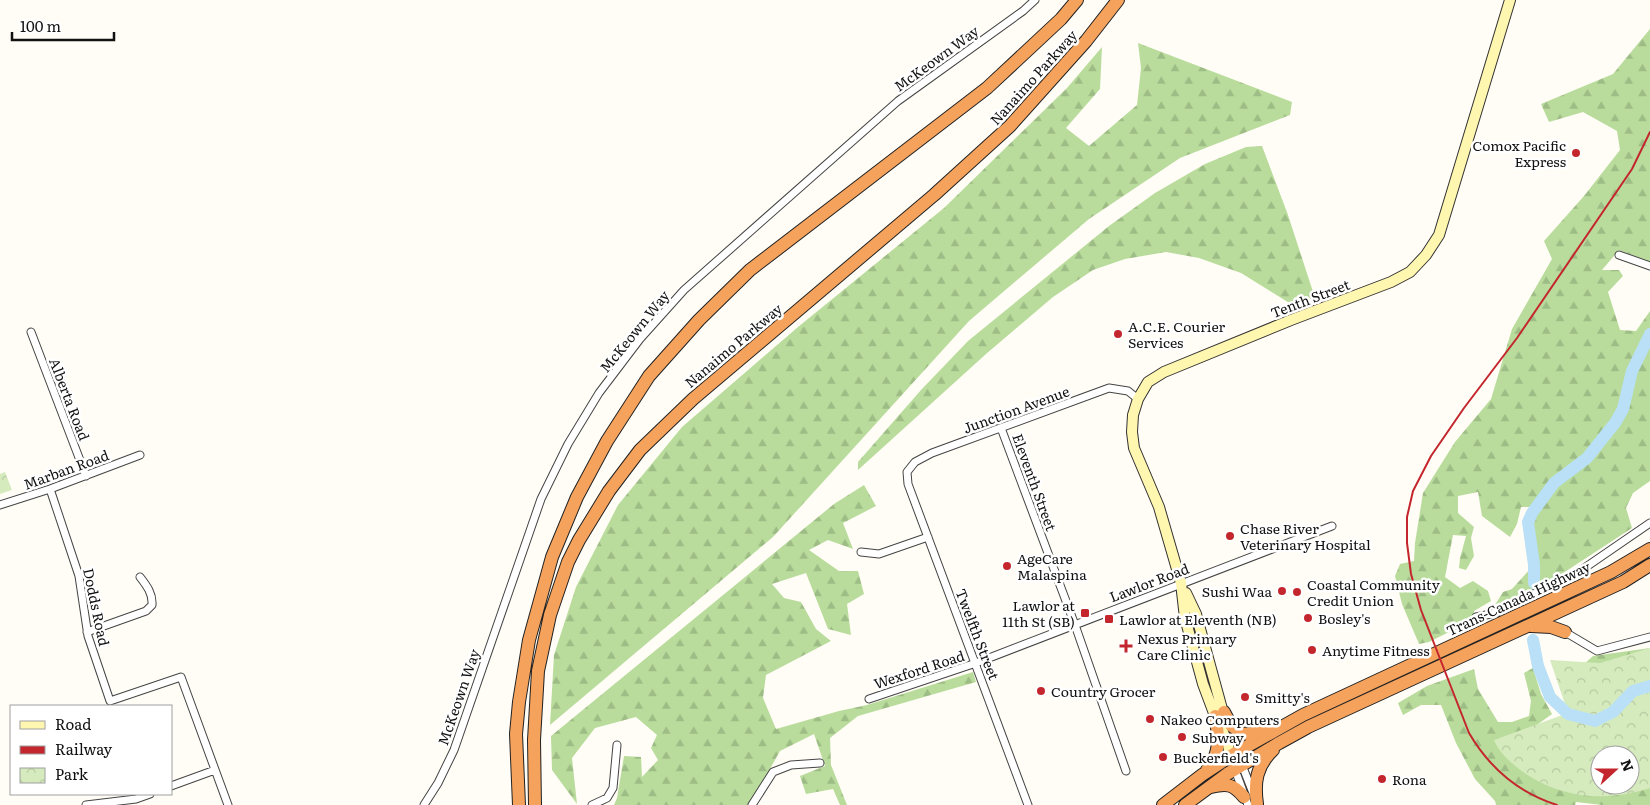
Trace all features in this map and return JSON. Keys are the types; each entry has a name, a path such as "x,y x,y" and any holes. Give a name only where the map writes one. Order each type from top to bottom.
{"highway":[{"name":"Nanaimo Parkway","path":"519,805 516,734 519,702 529,640 552,557 577,497 607,440 649,376 699,320 750,270 987,88 1061,19 1077,0"},
{"name":"Nanaimo Parkway","path":"534,805 534,728 538,670 550,615 568,562 609,491 640,450 693,399 934,195 1010,126 1086,41 1118,0"},
{"name":"Trans-Canada Highway","path":"1163,805 1202,775 1273,731 1338,698 1611,572 1650,550"},
{"path":"1186,805 1238,768 1279,743 1344,710 1623,582 1650,565"},
{"path":"1528,626 1551,627 1565,632"},
{"path":"1219,714 1242,734 1273,731"},
{"path":"1202,775 1214,762 1218,749 1219,714"},
{"path":"1208,788 1227,784 1237,788 1250,803 1258,772 1266,756 1279,743"}],"street":[{"name":"McKeown Way","path":"424,805 454,750 541,499 568,444 599,393 640,339 684,290 898,101 1023,11 1035,0"},
{"name":"Tenth Street","path":"1238,768 1222,729 1219,714 1203,684 1185,618 1181,583 1159,507 1134,448 1132,415 1138,399 1148,382 1164,372 1291,320 1391,282 1410,272 1426,255 1439,235 1510,0"},
{"path":"1619,255 1650,266"},
{"name":"Alberta Road","path":"31,332 86,476"},
{"name":"Junction Avenue","path":"907,472 915,462 932,453 1109,388 1128,391 1138,399"},
{"name":"Eleventh Street","path":"1001,428 1126,770"},
{"name":"Marban Road","path":"0,505 50,489 140,455"},
{"name":"Twelfth Street","path":"907,472 908,484 1028,805"},
{"name":"Dodds Road","path":"50,489 79,576 87,632 110,701 181,677 228,805"},
{"path":"1476,616 1496,613 1583,569 1650,522"},
{"name":"Lawlor Road","path":"976,663 1332,526"},
{"path":"861,552 879,554 928,537"},
{"path":"87,632 146,611 152,606 153,599 149,589 140,577"},
{"path":"1565,632 1597,651 1650,637"},
{"name":"Wexford Road","path":"869,699 976,663"},
{"path":"592,805 607,798 613,788 617,745"},
{"path":"752,805 773,772 791,765 820,763"},
{"path":"1238,768 1250,803"},
{"path":"1238,768 1250,803"},
{"path":"172,786 215,770"},
{"path":"86,805 136,799 147,795"}],"green space":[{"path":"1650,29 1650,262 1619,250 1602,270 1619,270 1623,276 1608,292 1620,330 1636,331 1650,311 1650,481 1633,493 1626,508 1632,528 1554,579 1504,605 1495,605 1503,592 1512,589 1531,568 1529,527 1531,507 1521,507 1517,524 1510,537 1482,516 1478,492 1458,496 1458,513 1474,527 1471,538 1474,556 1466,570 1459,568 1466,536 1453,535 1445,577 1460,588 1473,581 1488,591 1491,601 1474,611 1476,625 1449,632 1429,642 1419,644 1402,604 1395,576 1400,564 1414,561 1423,493 1455,442 1491,399 1512,329 1552,259 1544,241 1584,196 1620,150 1617,131 1583,112 1549,122 1541,104 1613,74"},
{"path":"1138,43 1292,102 1290,115 1180,158 1089,219 969,321 773,537 550,725 554,655 576,587 618,505 682,427 798,327 944,208 1067,88 1102,47 1100,89 1066,128 1089,146 1137,105 1141,68"},
{"path":"1262,146 1288,215 1315,298 1291,304 1241,273 1199,258 1166,252 1125,259 1093,270 1053,297 986,354 858,470 858,462 921,390 968,341 1109,226 1155,193 1205,164 1246,147"},
{"path":"5,472 12,490 0,494 0,474"},
{"path":"864,485 876,506 843,523 853,549 828,540 809,550 839,571 858,571 864,594 847,604 851,635 828,629 806,573 772,584 784,598 801,602 816,629 831,641 766,675 763,698 776,729 867,705 973,672 976,682 858,716 830,738 831,765 847,805 840,805 833,789 806,794 800,776 825,766 814,734 780,751 748,805 614,805 617,798 624,756 641,757 642,777 658,760 651,748 657,735 636,717 595,728 572,758 577,804 552,770 551,736 834,504"},
{"path":"1650,648 1650,805 1602,805 1576,802 1575,805 1496,805 1495,801 1475,779 1456,743 1441,705 1421,705 1403,715 1398,703 1427,686 1474,669 1478,689 1498,722 1512,722 1529,716 1531,701 1524,673 1533,668 1541,694 1552,714 1534,727 1590,776 1590,795 1640,795 1640,745 1625,745 1583,665 1593,656"},
{"path":"1650,648 1650,788 1640,791 1640,745 1590,745 1590,795 1616,795 1599,796 1582,795 1565,792 1534,779 1505,756 1494,740 1568,713 1550,660 1600,663"}],"waterway":[{"path":"1534,583 1534,565 1528,522 1532,513 1554,483 1587,458 1615,423 1623,409 1632,371 1650,334"},
{"path":"1533,640 1538,666 1550,697 1568,714 1595,721 1613,712 1633,691 1650,686"}],"railway":[{"path":"1557,805 1530,793 1506,777 1486,757 1469,733 1421,610 1411,574 1407,543 1407,517 1413,491 1431,456 1464,408 1517,338 1632,169 1650,132"}],"place":[{"name":"Comox Pacific Express","path":"1576,153"},
{"name":"A.C.E. Courier Services","path":"1118,334"},
{"name":"Chase River Veterinary Hospital","path":"1230,536"},
{"name":"AgeCare Malaspina","path":"1007,566"},
{"name":"Sushi Waa","path":"1282,591"},
{"name":"Coastal Community Credit Union","path":"1297,592"},
{"name":"Lawlor at 11th St (SB)","path":"1085,613"},
{"name":"Bosley's","path":"1308,618"},
{"name":"Lawlor at Eleventh (NB)","path":"1109,619"},
{"name":"Nexus Primary Care Clinic","path":"1126,646"},
{"name":"Anytime Fitness","path":"1312,650"},
{"name":"Country Grocer","path":"1041,691"},
{"name":"Smitty's","path":"1245,697"},
{"name":"Nakeo Computers","path":"1150,719"},
{"name":"Subway","path":"1182,737"},
{"name":"Buckerfield's","path":"1163,757"},
{"name":"Rona","path":"1382,779"}]}
